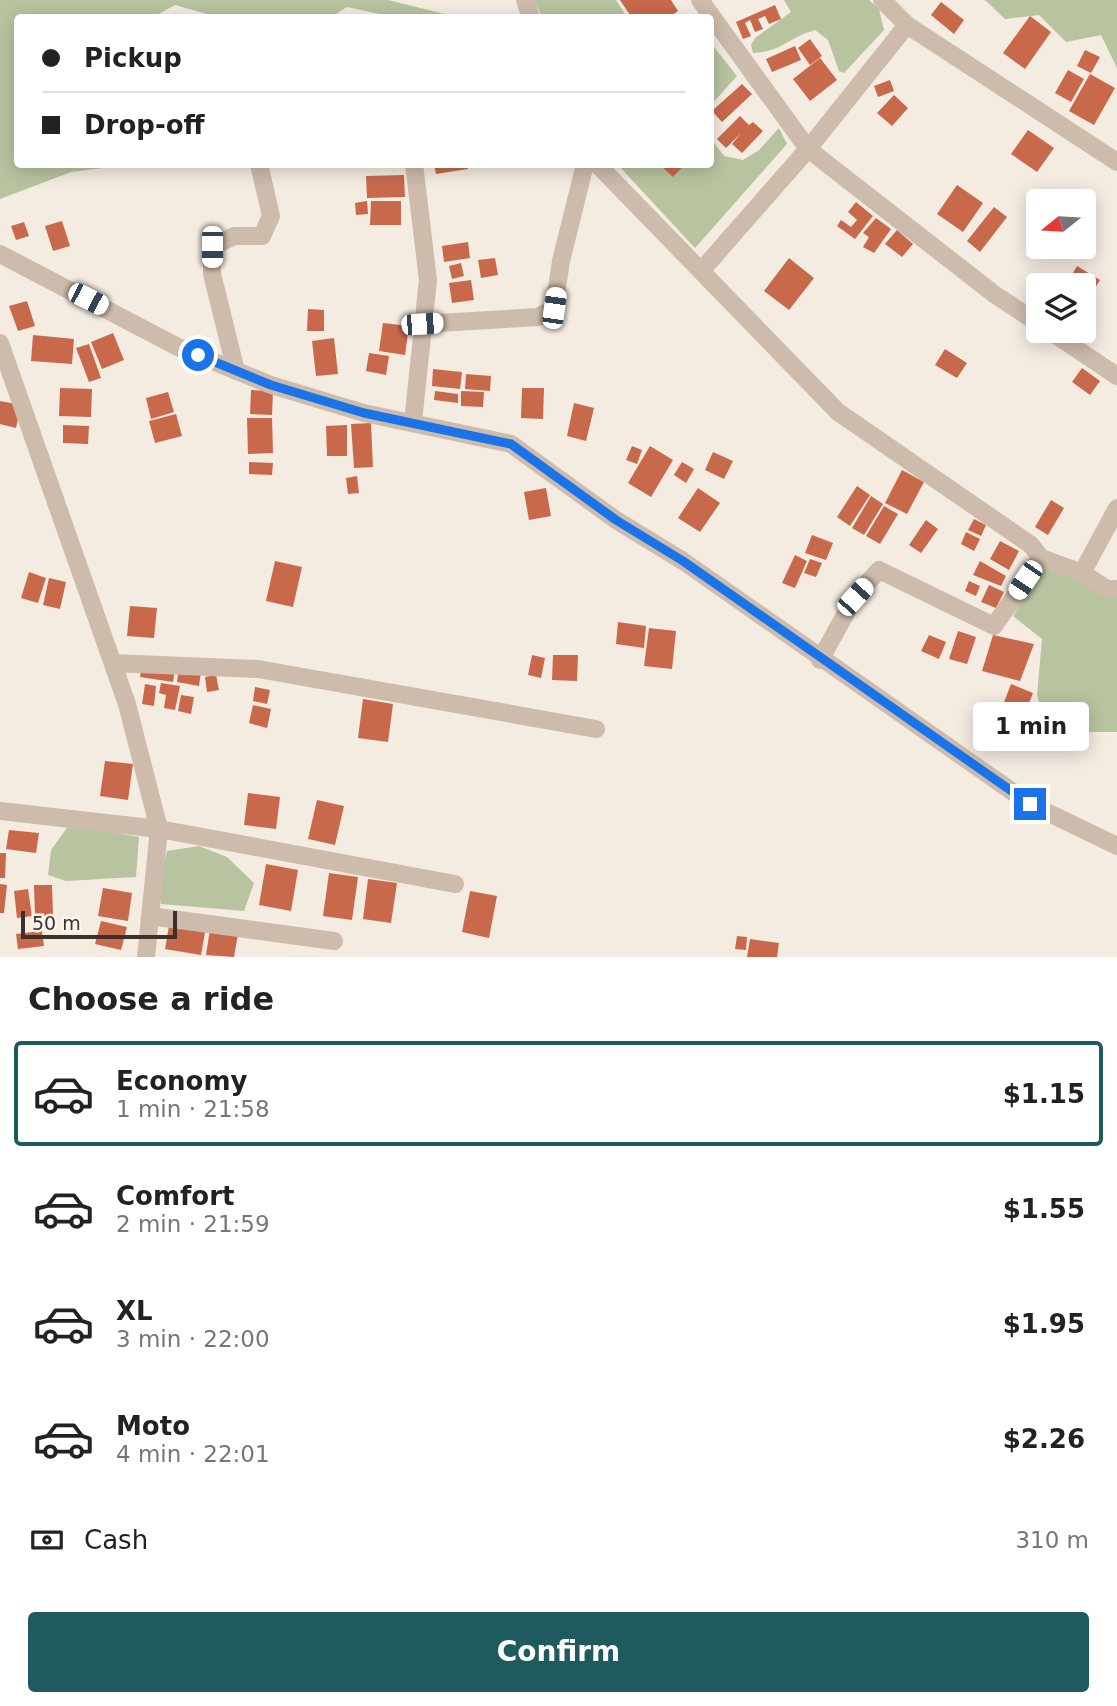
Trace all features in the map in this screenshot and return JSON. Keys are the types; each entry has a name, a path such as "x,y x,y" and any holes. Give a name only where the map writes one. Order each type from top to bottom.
{"street":[{"path":"882,0 907,25 1117,162"},
{"path":"714,19 808,149 1026,315"},
{"path":"701,271 808,149 907,25"},
{"path":"236,370 212,274 212,247 234,236 262,236 271,216 260,168"},
{"path":"413,422 428,280 414,168"},
{"path":"422,324 538,317 554,308 561,261 584,168"},
{"path":"601,168 838,412 1031,545 1041,558 1082,573 1107,589 1117,589"},
{"path":"0,254 178,347 236,370 364,413 511,444 616,520 683,561 820,660 1030,804 1117,846"},
{"path":"1068,343 1117,376"},
{"path":"0,344 127,704 159,830 146,957"},
{"path":"1082,573 1117,508"},
{"path":"820,660 855,597 879,570 994,626 1041,558"},
{"path":"113,663 258,669 596,729"},
{"path":"0,811 159,830 455,884"},
{"path":"150,916 334,941"}],"green space":[{"path":"0,0 388,0 445,14 379,14 347,7 336,14 207,14 175,5 158,14 14,14 14,168 103,168 71,172 0,199"},
{"path":"534,0 616,0 625,14 541,14"},
{"path":"784,0 869,0 879,9 884,30 844,73 839,71 828,40 815,30 772,50 753,53 751,45 755,38 791,12"},
{"path":"985,0 1117,0 1117,68 1101,35 1066,42 1039,15 1005,19"},
{"path":"714,47 737,76 714,102"},
{"path":"779,128 787,144 695,248 621,168 714,168 714,143 724,156 743,160 759,150"},
{"path":"1042,566 1117,596 1117,732 1089,732 1043,715 1037,695 1042,639 1013,616"},
{"path":"69,825 139,837 136,877 66,881 48,875 51,850"},
{"path":"199,846 227,857 254,883 244,911 161,904 160,879 167,851"}],"building":[{"path":"620,0 671,0 678,11 674,14 629,14"},
{"path":"941,2 964,20 954,34 931,15"},
{"path":"775,5 781,19 769,24 765,16 758,19 763,29 755,32 750,20 745,23 751,36 743,39 736,22"},
{"path":"1030,16 1051,32 1025,69 1003,53"},
{"path":"810,39 822,56 810,65 798,48"},
{"path":"795,46 801,60 772,72 766,59"},
{"path":"1085,50 1100,57 1091,73 1077,66"},
{"path":"820,58 837,80 810,101 793,79"},
{"path":"1068,70 1084,79 1071,102 1055,93"},
{"path":"1090,74 1115,88 1094,125 1069,111"},
{"path":"890,80 894,91 878,97 874,86"},
{"path":"742,84 752,94 722,122 714,113 714,109"},
{"path":"894,95 908,108 892,126 877,113"},
{"path":"740,116 749,125 753,122 763,131 742,153 732,144 741,133 726,148 717,139"},
{"path":"1028,130 1054,148 1037,172 1011,154"},
{"path":"435,168 468,169 436,174"},
{"path":"663,168 681,168 673,177"},
{"path":"404,175 405,197 367,198 366,176"},
{"path":"957,185 983,203 963,232 937,214"},
{"path":"367,201 368,214 356,215 355,203"},
{"path":"371,201 401,201 401,225 370,225"},
{"path":"856,202 873,216 855,239 837,226 841,220 851,227 857,220 848,212"},
{"path":"994,207 1007,217 980,252 967,241"},
{"path":"876,218 891,229 874,253 863,247 869,237 863,233"},
{"path":"62,221 70,246 53,251 45,226"},
{"path":"24,222 29,236 16,240 11,226"},
{"path":"897,230 913,244 902,257 885,244"},
{"path":"468,242 470,258 444,262 442,246"},
{"path":"495,258 498,275 481,278 478,260"},
{"path":"789,258 814,278 789,310 764,291"},
{"path":"461,263 464,276 452,279 449,266"},
{"path":"1077,266 1088,273 1073,273"},
{"path":"471,280 474,300 452,303 449,283"},
{"path":"27,301 35,326 18,331 9,306"},
{"path":"308,309 324,310 324,331 307,331"},
{"path":"383,323 409,326 405,355 379,351"},
{"path":"113,333 124,360 102,369 91,342"},
{"path":"33,335 74,339 72,364 31,361"},
{"path":"334,338 338,374 316,376 312,341"},
{"path":"89,344 101,378 89,382 76,348"},
{"path":"945,349 967,363 957,378 935,365"},
{"path":"369,353 389,356 386,375 366,371"},
{"path":"1082,368 1100,381 1090,395 1072,382"},
{"path":"433,369 462,372 460,389 432,386"},
{"path":"466,374 491,376 490,391 465,389"},
{"path":"60,388 92,389 91,417 59,416"},
{"path":"522,388 544,388 543,419 521,418"},
{"path":"251,390 273,391 272,415 250,414"},
{"path":"435,391 458,394 458,403 434,400"},
{"path":"461,391 484,392 483,407 461,406"},
{"path":"168,392 174,412 151,419 146,398"},
{"path":"0,401 21,405 16,428 0,424"},
{"path":"574,403 594,408 586,441 567,436"},
{"path":"176,414 182,436 155,443 149,421"},
{"path":"247,418 272,418 273,453 248,454"},
{"path":"371,423 373,467 354,468 351,424"},
{"path":"63,425 89,426 88,444 63,443"},
{"path":"347,425 347,456 327,456 326,426"},
{"path":"632,446 642,450 637,464 626,460"},
{"path":"650,446 673,460 651,497 628,483"},
{"path":"713,452 733,461 724,479 705,470"},
{"path":"249,462 273,463 272,475 249,474"},
{"path":"682,462 694,469 686,483 674,475"},
{"path":"902,470 924,482 907,514 885,503"},
{"path":"357,476 359,493 348,494 346,478"},
{"path":"857,486 870,495 850,526 837,517"},
{"path":"546,488 551,516 529,520 524,492"},
{"path":"698,488 720,503 700,532 678,518"},
{"path":"871,496 883,504 864,535 852,528"},
{"path":"1051,500 1064,508 1048,535 1035,527"},
{"path":"884,506 898,514 880,544 866,536"},
{"path":"974,519 986,525 981,536 968,530"},
{"path":"926,520 938,529 921,553 909,545"},
{"path":"966,532 980,539 974,551 961,544"},
{"path":"812,535 833,543 826,560 805,553"},
{"path":"1000,541 1019,551 1009,570 990,559"},
{"path":"795,555 807,561 795,588 782,583"},
{"path":"810,559 822,563 816,577 804,573"},
{"path":"275,561 302,567 293,607 266,601"},
{"path":"980,561 1006,576 1001,586 973,575"},
{"path":"29,572 46,578 38,603 21,598"},
{"path":"49,578 66,582 60,609 43,605"},
{"path":"969,581 980,586 976,596 965,591"},
{"path":"989,585 1004,592 996,608 981,602"},
{"path":"130,606 157,608 154,638 127,636"},
{"path":"618,622 646,626 644,648 616,644"},
{"path":"649,628 676,631 672,669 644,666"},
{"path":"958,631 976,637 967,664 949,659"},
{"path":"929,635 946,642 939,659 921,651"},
{"path":"993,635 1034,644 1020,681 982,671"},
{"path":"532,655 545,658 541,678 528,675"},
{"path":"553,655 578,655 577,681 552,680"},
{"path":"142,665 175,669 173,682 140,677"},
{"path":"179,667 201,671 199,686 177,682"},
{"path":"216,675 219,690 207,692 205,677"},
{"path":"161,683 180,686 175,710 164,708 166,695 159,693"},
{"path":"145,684 156,686 154,706 142,704"},
{"path":"1011,684 1033,693 1018,731 996,723"},
{"path":"255,687 270,690 267,704 253,701"},
{"path":"181,695 194,697 191,714 178,711"},
{"path":"363,699 393,704 388,742 358,738"},
{"path":"253,705 271,709 267,728 249,723"},
{"path":"105,761 133,764 128,800 100,796"},
{"path":"248,793 280,797 276,829 244,825"},
{"path":"317,800 344,806 335,845 308,839"},
{"path":"9,830 39,833 36,853 6,849"},
{"path":"0,853 6,853 5,878 0,878"},
{"path":"266,864 298,870 291,911 259,905"},
{"path":"329,873 358,877 352,920 323,916"},
{"path":"368,879 397,883 391,923 363,919"},
{"path":"0,884 7,885 4,913 0,913"},
{"path":"34,885 52,885 53,915 35,916"},
{"path":"103,888 132,893 128,921 98,916"},
{"path":"28,889 32,916 17,918 14,891"},
{"path":"470,891 497,896 489,938 462,932"},
{"path":"170,920 206,927 201,955 165,949"},
{"path":"101,921 127,927 121,950 95,944"},
{"path":"210,929 238,934 234,957 206,955"},
{"path":"42,931 44,946 18,949 16,934"},
{"path":"737,936 747,937 746,950 735,949"},
{"path":"750,939 779,943 777,957 747,957"}],"route":[{"path":"198,355 271,385 364,413 511,444 616,520 683,561 820,660 1030,804"}]}
